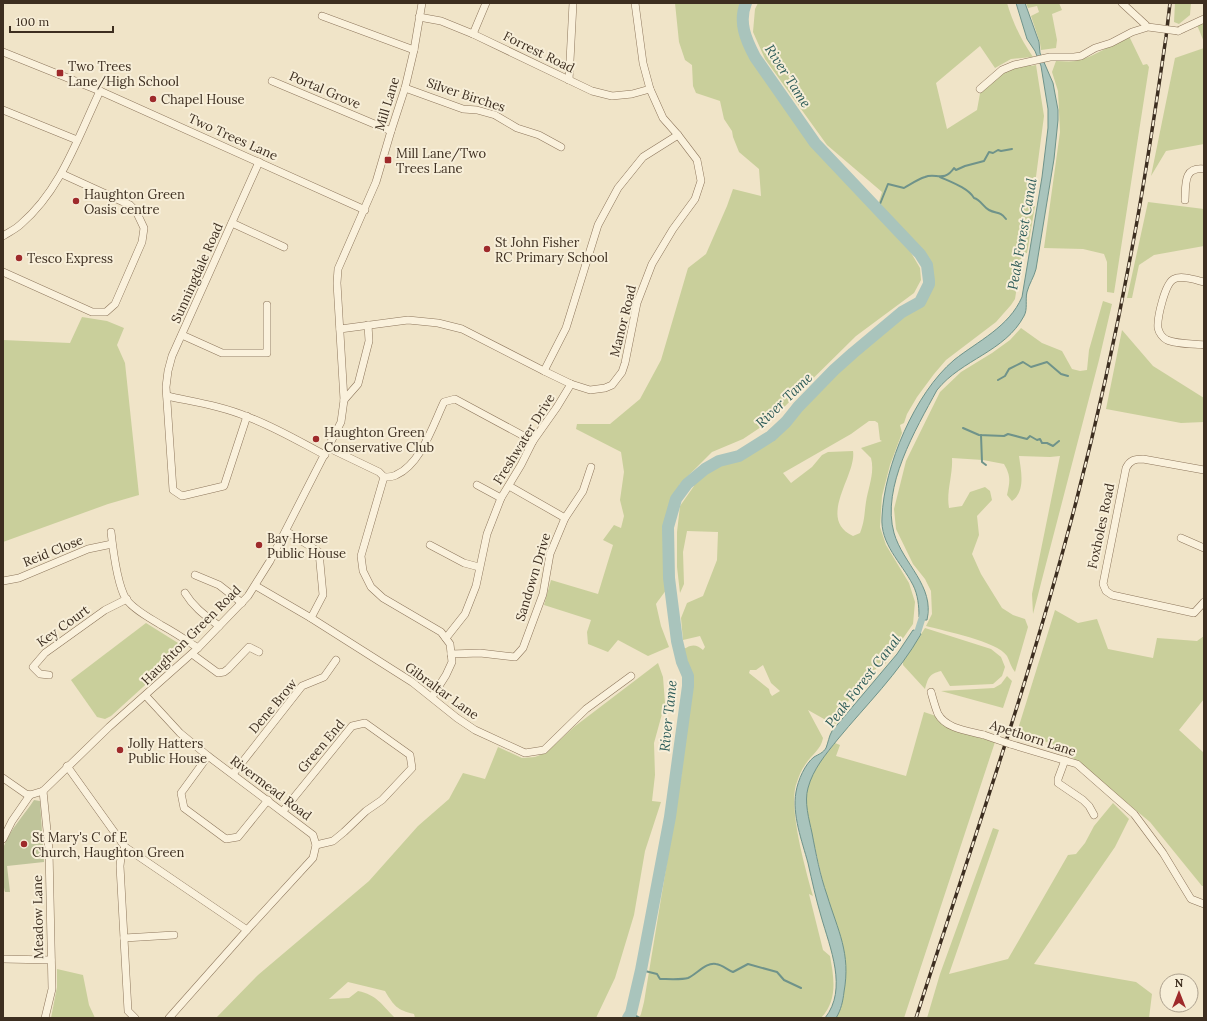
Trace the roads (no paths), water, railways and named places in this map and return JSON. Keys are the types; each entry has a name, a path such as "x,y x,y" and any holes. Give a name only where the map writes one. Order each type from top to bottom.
{"street":[{"name":"Mill Lane","path":"365,210 376,182 405,88 414,50 422,3"},
{"path":"473,34 486,3"},
{"path":"569,80 573,3"},
{"name":"Manor Road","path":"340,329 408,320 438,323 462,329 571,384 590,390 605,388 612,385 622,372 625,363 637,303 652,264 673,229 695,199 701,181 697,160 663,118 650,89 643,63 635,3"},
{"path":"1122,3 1148,27"},
{"path":"322,16 414,50"},
{"name":"Forrest Road","path":"419,17 440,20 473,34 592,91 612,96 632,94 650,89"},
{"path":"980,89 1002,70 1014,65 1050,58 1081,56 1095,48 1111,43 1132,32 1148,27 1178,31 1204,19"},
{"name":"Two Trees Lane","path":"3,52 100,91 365,210"},
{"name":"Portal Grove","path":"272,81 391,131"},
{"name":"Silver Birches","path":"405,88 463,109 477,110 495,115 517,128 539,135 561,147"},
{"path":"3,236 20,225 31,214 45,198 62,174 100,91"},
{"path":"3,110 77,140"},
{"path":"544,371 566,328 598,225 618,188 643,157 678,135"},
{"name":"Sunningdale Road","path":"247,416 224,486 182,496 174,490 167,396 168,371 172,356 259,162"},
{"path":"1185,200 1187,176 1190,171 1196,168 1204,169"},
{"path":"3,272 92,312 106,312 115,304 142,242 144,228 136,211 130,205 62,174"},
{"name":"Haughton Green Road","path":"43,791 67,766 109,727 192,654 242,603 256,586 327,452 341,422 344,400 337,283 338,269 365,210"},
{"path":"232,223 284,246"},
{"path":"1204,282 1181,278 1172,280 1168,283 1160,308 1158,322 1160,333 1167,340 1204,345"},
{"path":"182,335 222,353 267,353 267,305"},
{"path":"344,400 358,384 369,341 368,325"},
{"name":"Freshwater Drive","path":"446,638 466,614 476,586 487,534 501,498 533,441 571,384"},
{"path":"167,396 218,407 247,416 327,452 379,472 384,477"},
{"path":"384,477 395,476 405,470 419,454 444,402 449,400 455,399 533,441"},
{"name":"Foxholes Road","path":"1204,470 1143,459 1136,459 1129,462 1126,468 1102,584 1106,591 1112,595 1181,611 1194,613 1204,602"},
{"name":"Sandown Drive","path":"451,654 480,653 515,657 523,648 543,594 550,554 565,518 583,491 591,467"},
{"path":"384,477 362,556 363,570 371,586 383,598 441,632 450,644 452,662 446,675 432,697"},
{"path":"477,485 501,498"},
{"path":"509,486 565,518"},
{"path":"286,531 319,552 324,596 310,618"},
{"path":"111,532 120,582 127,599 152,620 198,648"},
{"path":"1181,538 1204,548"},
{"name":"Reid Close","path":"3,581 19,578 88,549 112,544"},
{"path":"430,545 464,563 479,567"},
{"path":"195,575 218,585 242,603"},
{"name":"Gibraltar Lane","path":"256,586 412,682 457,718 475,730 525,753 544,750 586,709 631,676"},
{"path":"185,593 199,610 220,626"},
{"name":"Key Court","path":"49,676 40,674 33,667 42,656 105,610 127,599"},
{"path":"192,654 218,673 224,672 249,647 259,652"},
{"name":"Dene Brow","path":"233,774 302,686 324,677 336,660"},
{"name":"Apethorn Lane","path":"931,692 938,715 946,723 1077,764 1134,814 1163,853 1192,899 1204,904"},
{"name":"Rivermead Road","path":"146,696 180,733 208,756 313,835 316,845"},
{"name":"Green End","path":"283,811 352,726 365,723 410,755 412,768 382,800 366,811 333,840 316,845"},
{"path":"208,756 181,793 184,808 196,817 226,839 238,837 268,800"},
{"path":"1065,760 1058,783 1083,800 1089,806 1094,815"},
{"path":"67,766 125,848 247,930"},
{"path":"3,778 26,794 30,795 43,791"},
{"name":"Meadow Lane","path":"43,791 49,850 52,989 45,1018"},
{"path":"3,839 12,821 30,795"},
{"path":"169,1018 313,858 316,845"},
{"path":"125,848 121,857 120,866 128,1011 135,1018"},
{"path":"124,938 174,935"},
{"path":"3,959 51,960"}],"water":[{"path":"1016,3 1025,3 1039,42 1040,53 1053,83 1058,110 1054,159 1036,269 1027,292 1026,310 1024,316 1016,328 1006,338 995,347 958,370 937,390 911,440 896,478 892,497 891,515 894,533 904,555 917,575 926,596 928,608 927,620 923,620 919,617 918,601 913,585 892,552 884,536 882,517 884,497 895,454 904,432 927,391 940,374 954,360 1001,325 1016,308 1022,297 1042,177 1048,128 1048,109 1041,66 1035,51 1027,39"},
{"path":"913,630 918,631 921,634 903,662 825,756 813,774 808,788 807,810 820,872 839,931 845,954 846,965 846,978 842,1005 836,1018 825,1018 832,1007 835,994 835,968 796,819 795,801 797,787 802,773 811,760 825,750 832,731 897,654"}],"waterway":[{"name":"River Tame","path":"628,1018 631,1013 641,970 670,817 688,686 688,676 682,662 677,641 669,578 668,527 676,499 687,484 705,469 719,461 739,456 771,436 834,370 902,312 920,302 929,284 927,265 920,254 815,143 755,57 744,31 743,17 746,3"},
{"path":"878,209 888,184 904,188 922,178 947,175 954,168 956,170 984,161 989,152 993,153 998,150 1001,151 1012,149"},
{"path":"940,177 964,188 987,209 1004,216 1006,219"},
{"path":"998,380 1005,376 1009,369 1023,362 1031,367 1047,362 1061,374 1068,376"},
{"path":"963,428 979,435 1004,436 1008,434 1027,439 1030,436 1037,440 1040,439 1042,443 1047,443 1053,446 1059,441"},
{"path":"981,435 982,462 986,465"},
{"name":"Peak Forest Canal","path":"913,639 918,631 924,612"},
{"path":"641,970 657,974 660,979 682,979 688,978 705,966 712,964 721,965 733,972 748,964 777,972 784,980 801,988"},
{"path":"631,1013 640,1018"}],"railway":[{"path":"916,1018 1020,697 1040,632 1076,502 1114,341 1127,276 1147,166 1170,3"}],"place":[{"name":"Two Trees Lane/High School","path":"60,73"},
{"name":"Chapel House","path":"153,99"},
{"name":"Mill Lane/Two Trees Lane","path":"388,160"},
{"name":"Haughton Green Oasis centre","path":"76,201"},
{"name":"St John Fisher RC Primary School","path":"487,249"},
{"name":"Tesco Express","path":"19,258"},
{"name":"Haughton Green Conservative Club","path":"316,439"},
{"name":"Bay Horse Public House","path":"259,545"},
{"name":"Jolly Hatters Public House","path":"120,750"},
{"name":"St Mary's C of E Church, Haughton Green","path":"24,844"}]}
